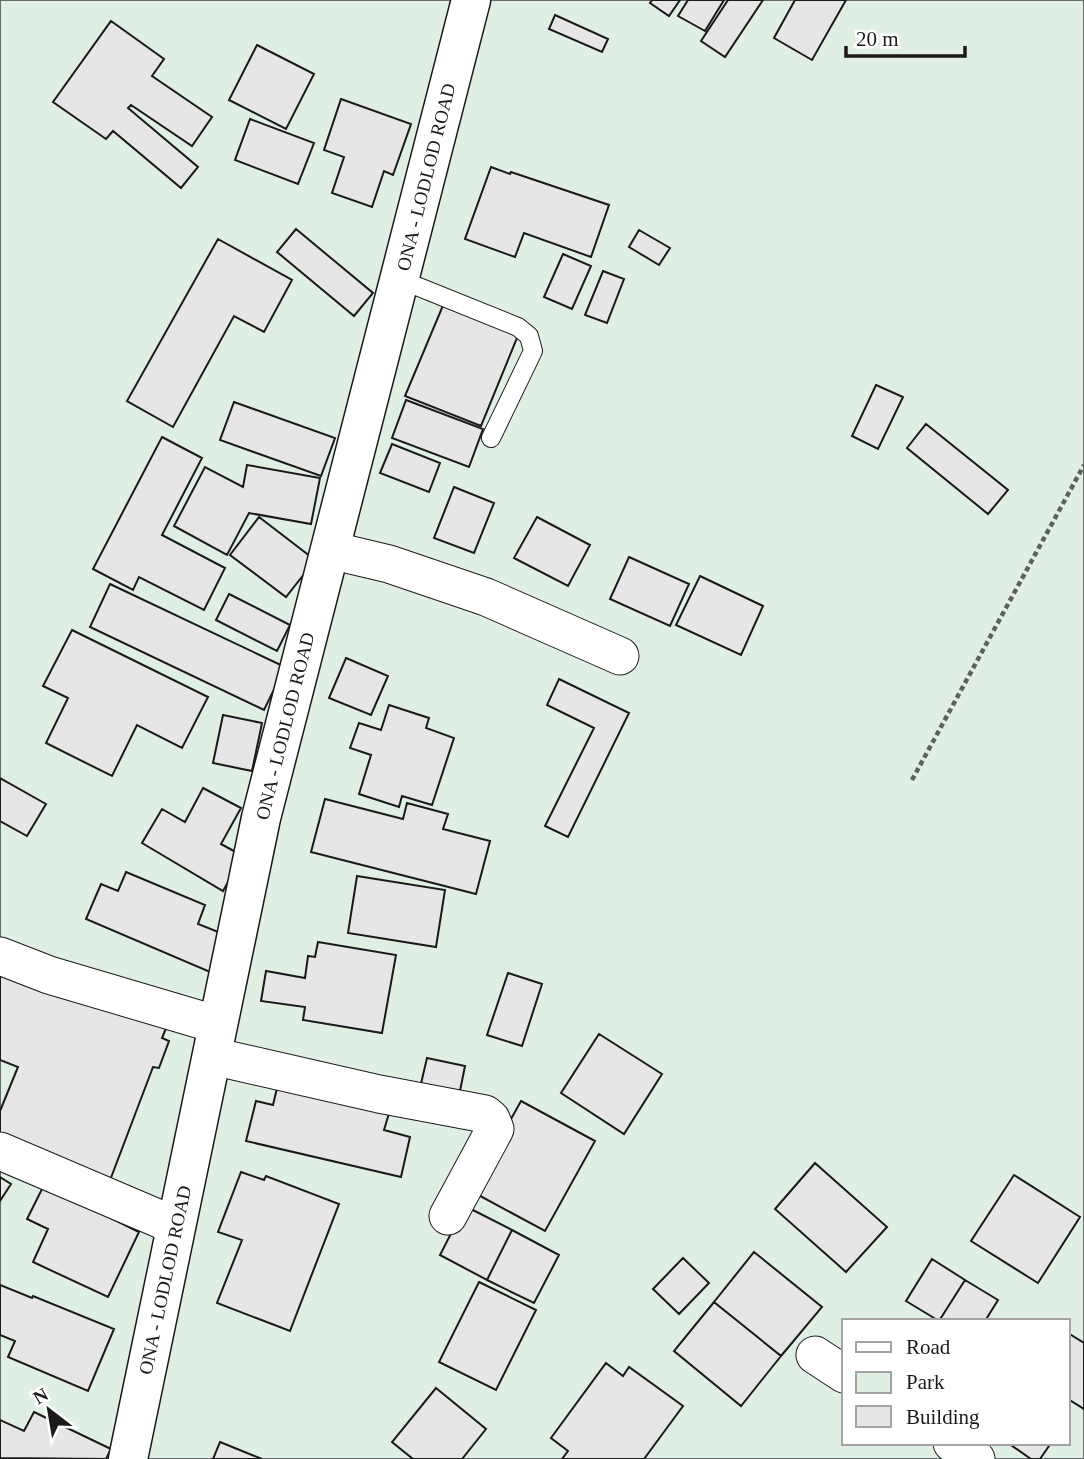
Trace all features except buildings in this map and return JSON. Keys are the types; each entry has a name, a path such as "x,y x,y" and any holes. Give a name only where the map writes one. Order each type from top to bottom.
{"main road":[{"name":"ONA - LODLOD ROAD","path":"128,1459 261,818 471,0"}],"street":[{"path":"330,550 389,564 486,597 620,656"},
{"path":"0,956 215,1041 379,1094 485,1114 491,1119 495,1129 449,1216"},
{"path":"0,1151 176,1226"},
{"path":"955,1445 976,1459"}],"lane":[{"path":"399,279 518,327 529,336 533,351 491,438"}],"path":[{"path":"912,780 1084,465"}],"green space":[{"path":"0,0 1084,0 1084,1459 0,1459"}]}
